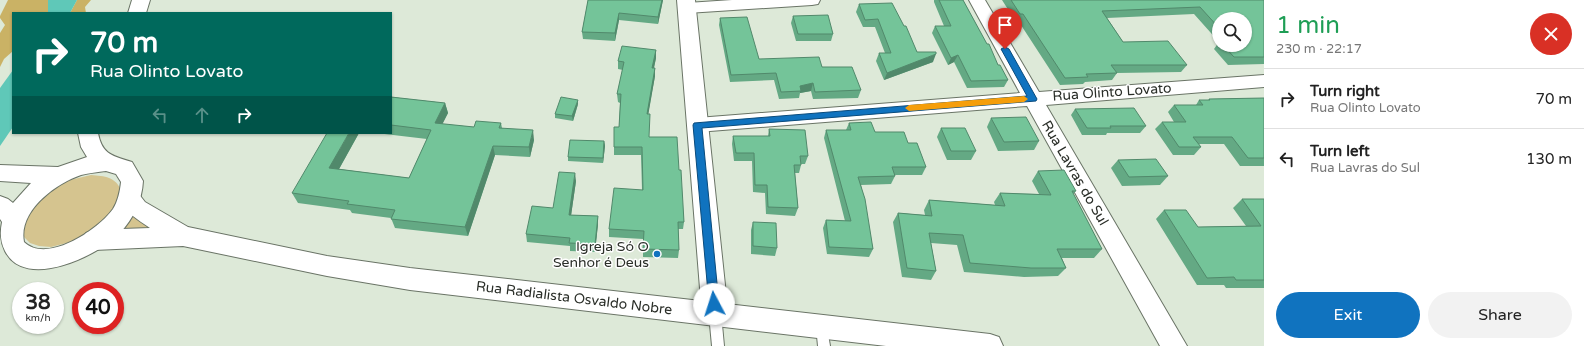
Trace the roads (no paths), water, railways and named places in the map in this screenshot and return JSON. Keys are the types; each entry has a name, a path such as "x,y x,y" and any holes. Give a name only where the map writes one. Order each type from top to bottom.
{"street":[{"path":"137,12 141,0"},
{"path":"715,314 686,4 812,0"},
{"name":"Rua Lavras do Sul","path":"977,0 1174,346"},
{"name":"Rua Olinto Lovato","path":"698,125 1264,81"},
{"path":"88,134 89,141 94,153 106,163"},
{"path":"106,163 124,168 132,181 130,199 117,220 94,240 77,250 59,256 42,259 28,258 18,252 12,243 7,212 21,208 34,194 60,175 87,165 106,163"},
{"path":"0,173 23,175 60,175"},
{"name":"Rua Radialista Osvaldo Nobre","path":"130,199 137,208 183,236"},
{"name":"Rua Radialista Osvaldo Nobre","path":"94,240 183,236 326,266 410,278 715,314 823,336 990,346"}],"lane":[{"path":"715,314 718,346"}],"water":[{"path":"48,0 77,0 71,12 48,12"},
{"path":"12,71 12,128 0,146 0,88"}],"place":[{"name":"Igreja Só O Senhor é Deus","path":"657,254"}]}
